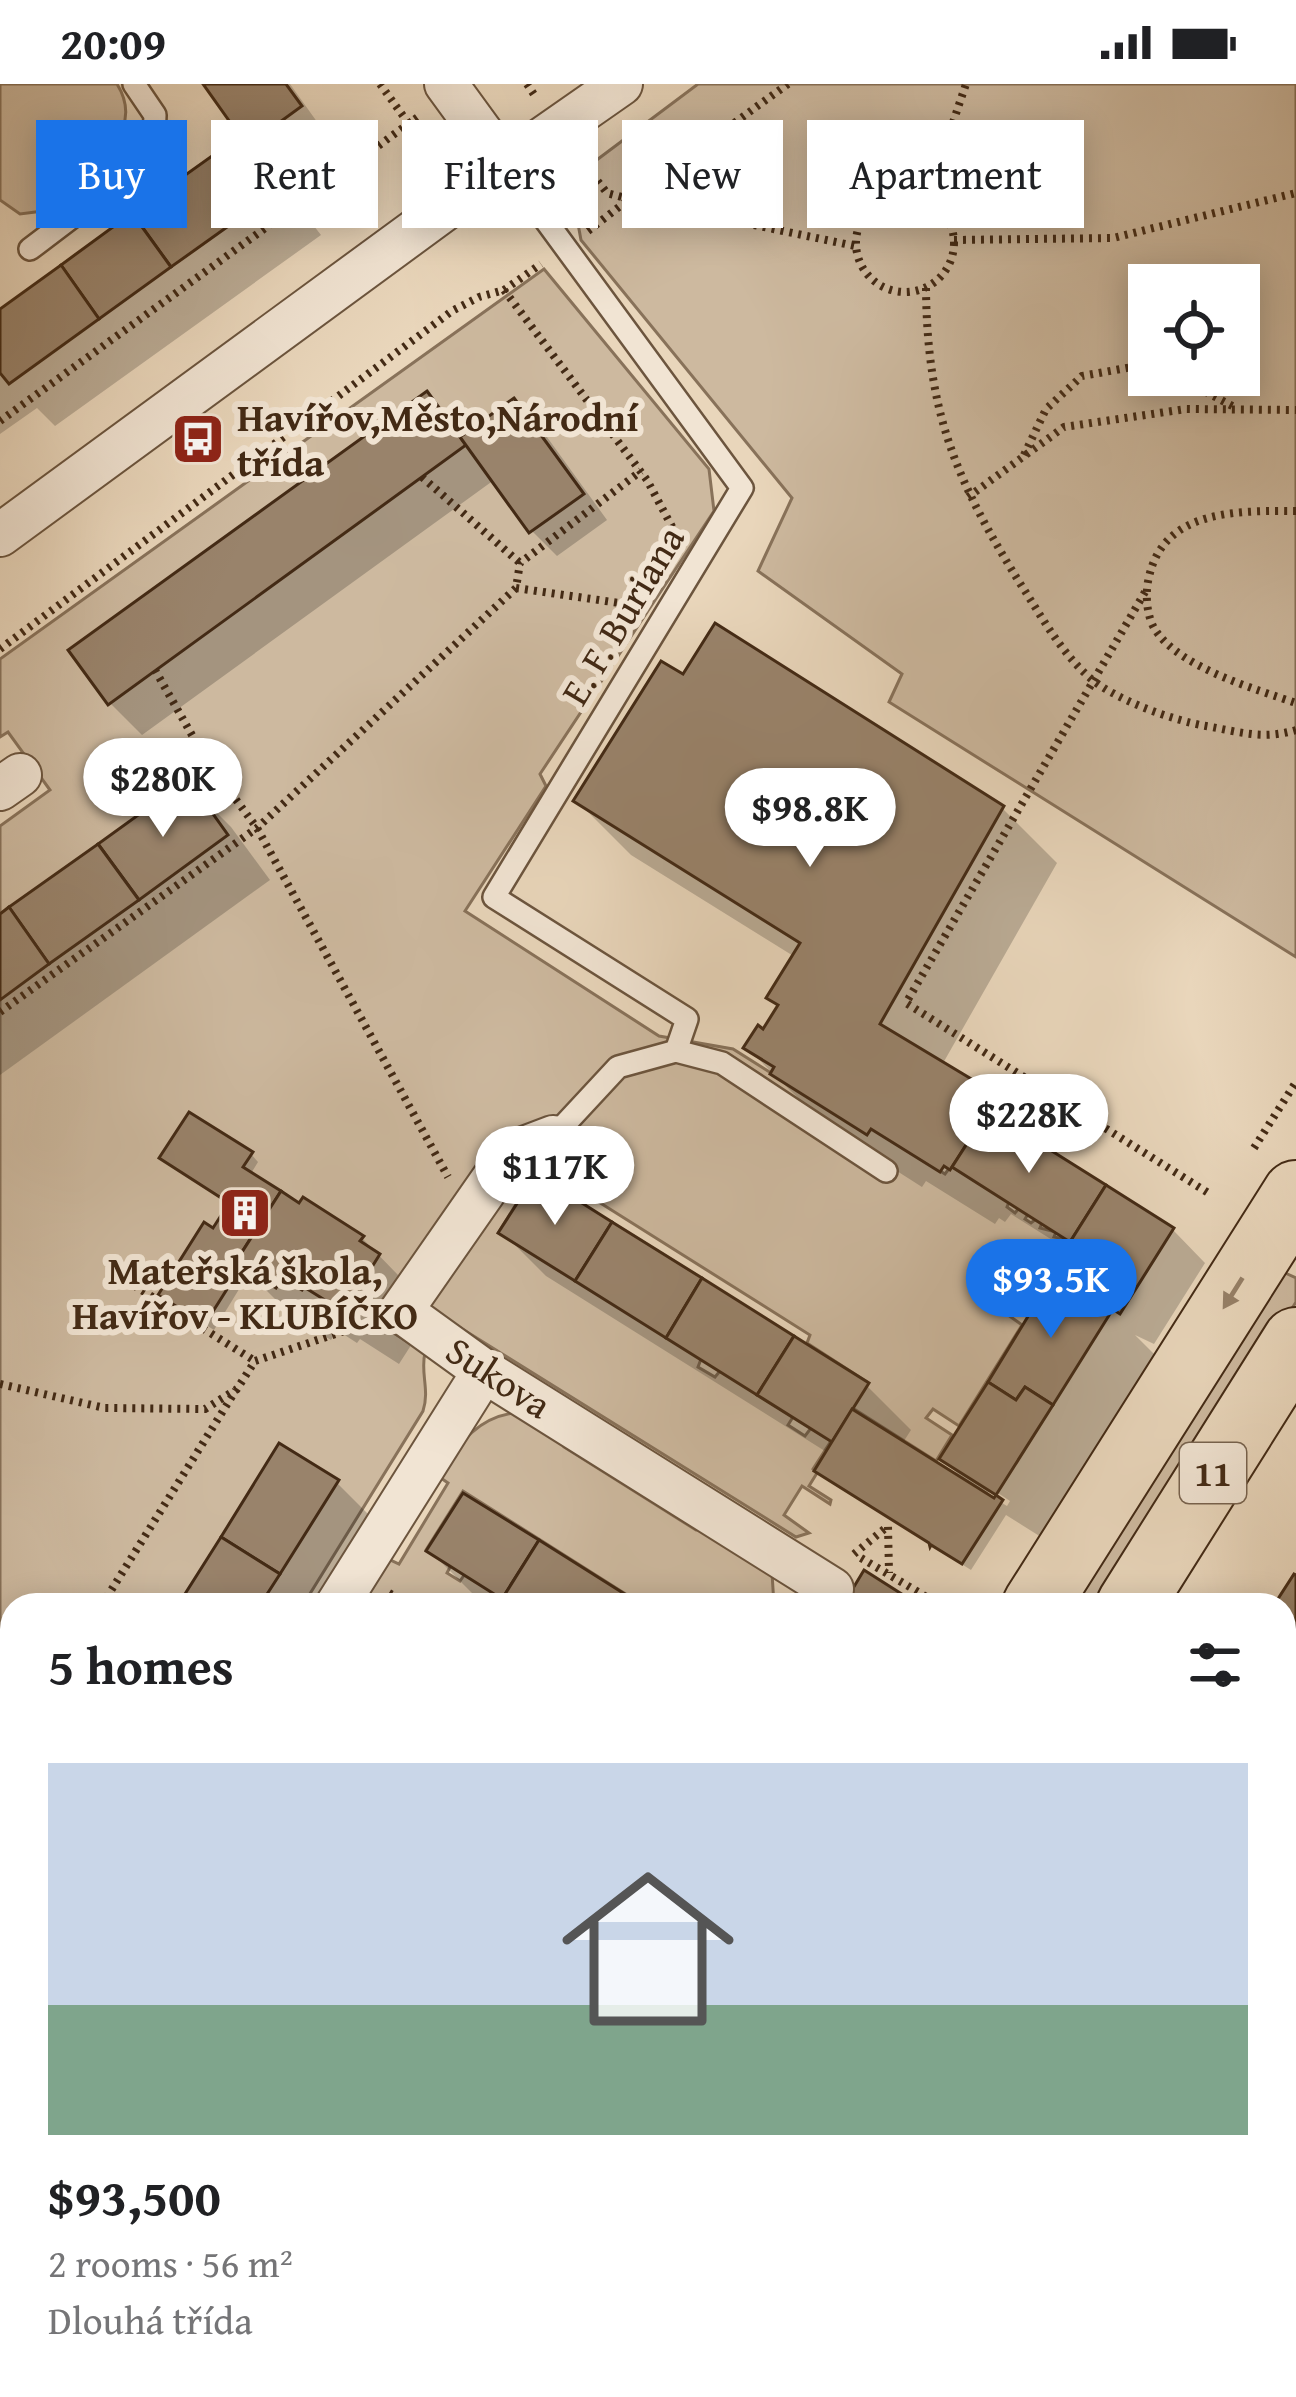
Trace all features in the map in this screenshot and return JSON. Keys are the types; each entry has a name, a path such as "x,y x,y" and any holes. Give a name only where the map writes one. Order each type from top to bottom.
{"main road":[{"name":"11","path":"1043,1593 1275,1171"},
{"name":"11","path":"1138,1593 1296,1341"}],"street":[{"path":"446,84 472,120"},
{"path":"569,120 621,84"},
{"path":"0,535 419,228"},
{"path":"401,1311 511,1153 553,1137"},
{"name":"Sukova","path":"401,1311 484,1370 843,1572"},
{"path":"345,1593 484,1370"}],"lane":[{"path":"30,249 142,164 154,142 155,115 134,84"},
{"name":"E. F. Buriana","path":"551,228 742,488 494,897 687,1019 676,1051"},
{"path":"553,1137 618,1066 676,1051 722,1064 886,1171"}],"path":[{"path":"380,84 406,120"},
{"path":"788,84 629,199 855,247"},
{"path":"954,120 966,84"},
{"path":"954,240 1113,238 1296,193"},
{"path":"0,421 265,228"},
{"path":"860,228 855,247 867,276 895,292 926,288 947,268 954,240 950,228"},
{"path":"926,288 932,382 950,450 968,497 1056,640 1091,680 1173,720 1270,738 1296,730"},
{"path":"0,649 452,311 504,290 641,471 694,566"},
{"path":"1023,456 1046,409 1082,376 1128,368"},
{"path":"1214,396 1238,409"},
{"path":"968,497 1064,427 1186,409 1296,410"},
{"path":"0,1012 257,827 516,588 520,563 641,471"},
{"path":"422,477 520,563"},
{"path":"1210,1194 906,1003 1145,592 1152,561 1172,536 1208,515 1296,511"},
{"path":"516,588 665,609"},
{"path":"1145,592 1155,630 1186,658 1296,703"},
{"path":"155,670 205,758 257,827 447,1174 458,1225"},
{"path":"1275,1171 1296,1082"},
{"path":"127,1281 256,1361"},
{"path":"110,1593 256,1361 401,1311"},
{"path":"0,1384 126,1409 205,1409 237,1389"},
{"path":"843,1572 888,1526 889,1574"},
{"path":"869,1562 920,1593"}],"shaded area":[{"path":"0,84 117,84 126,108 125,120 36,120 36,212 20,214 0,200"},
{"path":"698,84 1296,84 1296,957 889,702 902,674 758,571 792,498 581,240 579,228 598,228 598,159 622,141 622,228 783,228 783,120 650,120"},
{"path":"544,269 709,469 714,511 540,774 546,786 465,911 659,1036 733,1049 866,1133 870,1127 945,1174 951,1166 1009,1202 1007,1207 1015,1213 1019,1208 1031,1223 1036,1219 1042,1223 1040,1228 1056,1232 1054,1237 1069,1240 1039,1287 1044,1291 1029,1304 1033,1307 1028,1315 1003,1299 997,1307 1022,1325 959,1426 933,1409 926,1418 952,1435 936,1461 851,1407 867,1382 807,1343 810,1335 540,1165 499,1232 701,1359 698,1367 715,1377 720,1371 793,1417 788,1425 805,1436 811,1428 831,1441 813,1469 817,1473 809,1486 831,1500 830,1504 802,1486 784,1515 809,1533 796,1537 411,1297 389,1330 425,1353 423,1411 310,1593 0,1593 0,826 50,790 8,732 0,737 0,659"},
{"path":"1283,1272 1296,1278 1296,1302 1113,1593 1074,1593"},
{"path":"513,1413 564,1437 564,1447 696,1530 718,1527 772,1573 773,1593 624,1593 463,1491 426,1550 451,1565 447,1573 460,1581 465,1574 495,1593 364,1593 386,1558 399,1564 448,1483 438,1476 461,1444 499,1416"}],"building":[{"path":"203,84 286,84 302,106 283,120 229,120"},
{"path":"211,157 211,228 226,228 171,267 143,228 187,228 187,174"},
{"path":"112,228 143,228 171,267 99,319 61,265"},
{"path":"61,265 99,319 9,384 0,373 0,309"},
{"path":"427,391 466,445 108,705 68,650"},
{"path":"514,398 584,494 529,533 460,437"},
{"path":"715,623 1004,806 880,1024 998,1095 950,1170 944,1166 940,1172 871,1129 867,1135 770,1074 774,1067 743,1048 778,1005 766,998 800,943 573,801 661,661 683,674"},
{"path":"188,779 228,835 139,900 98,844"},
{"path":"98,844 139,900 49,964 9,907"},
{"path":"9,907 49,964 0,1000 0,914"},
{"path":"988,1111 1106,1185 1070,1242 952,1167"},
{"name":"Mateřská škola, Havířov - KLUBÍČKO","path":"189,1112 253,1152 243,1167 281,1191 235,1263 241,1267 205,1324 158,1295 204,1222 213,1228 229,1203 159,1158"},
{"path":"536,1174 612,1222 575,1281 498,1233"},
{"path":"1106,1185 1174,1228 1120,1314 1064,1278 1082,1250 1070,1242"},
{"path":"281,1191 299,1203 303,1197 364,1236 360,1241 380,1254 344,1312 304,1287 282,1278 276,1288 235,1263"},
{"path":"612,1222 702,1278 666,1338 575,1281"},
{"path":"1055,1272 1113,1309 1053,1405 1025,1387 1016,1400 988,1382"},
{"path":"702,1278 794,1336 757,1395 666,1338"},
{"path":"794,1336 869,1383 832,1442 757,1395"},
{"path":"988,1382 1016,1400 1025,1387 1053,1405 996,1495 939,1459"},
{"path":"852,1409 1003,1500 962,1564 814,1471"},
{"path":"279,1443 339,1480 280,1574 221,1537"},
{"path":"463,1493 539,1540 506,1593 492,1593 426,1551"},
{"path":"221,1537 280,1574 268,1593 186,1593"},
{"path":"539,1540 623,1593 506,1593"},
{"path":"864,1570 900,1593 850,1593"},
{"path":"1294,1574 1296,1575 1296,1593 1282,1593"}],"place":[{"name":"Havířov,Město,Národní třída","path":"198,439"},
{"name":"Mateřská škola, Havířov - KLUBÍČKO","path":"245,1213"}]}
